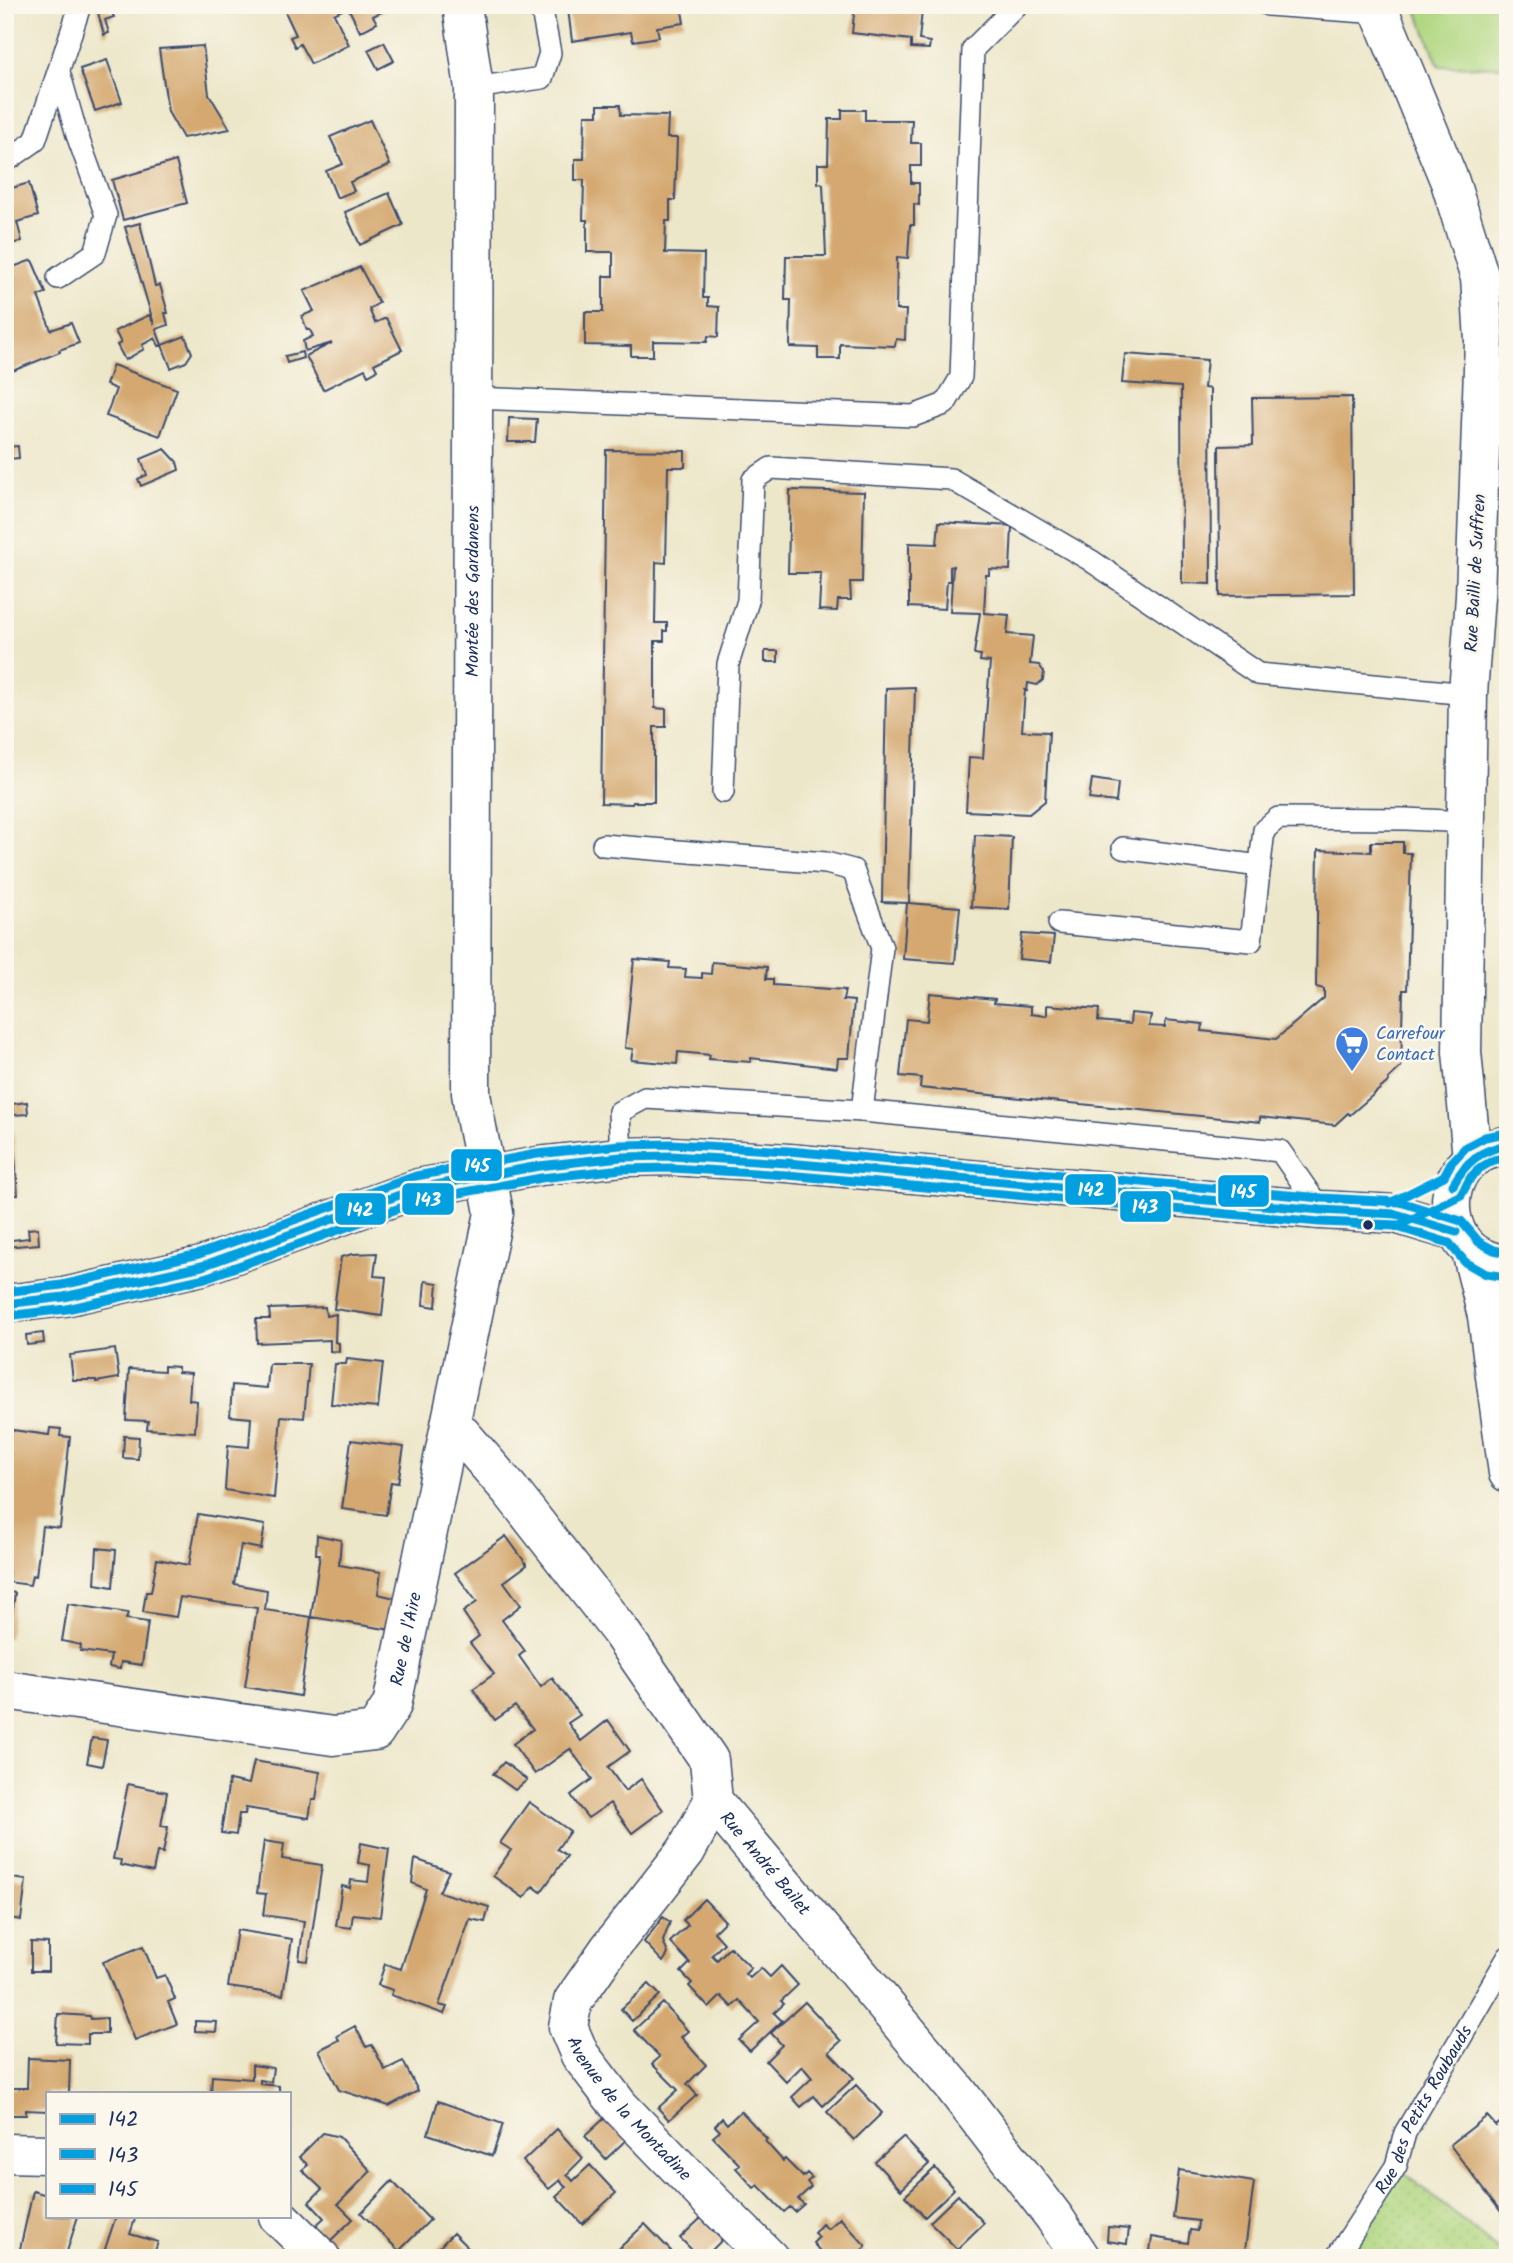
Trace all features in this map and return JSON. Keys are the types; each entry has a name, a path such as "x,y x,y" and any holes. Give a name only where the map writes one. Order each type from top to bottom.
{"street":[{"name":"Montée des Gardanens","path":"462,5 474,88 471,1093 477,1139 488,1175"},
{"name":"Rue Bailli de Suffren","path":"1379,9 1450,182 1480,278 1484,340 1475,596 1468,694 1462,1052 1463,1172 1450,1209 1487,1316 1508,1473"},
{"path":"1396,1214 1463,1172 1490,1148 1508,1145"},
{"path":"5,1304 64,1297 202,1266 419,1188 539,1166 621,1157 671,1156 788,1163 1321,1210 1396,1214 1463,1242 1490,1262 1508,1265"},
{"name":"Rue de l'Aire","path":"5,1690 333,1736 375,1731 392,1705 494,1213 488,1175"},
{"path":"1487,1316 1508,1275"},
{"name":"Rue André Bailet","path":"451,1422 510,1490 620,1631 709,1760 713,1801 954,2087 1054,2217 1081,2258"},
{"name":"Avenue de la Montadine","path":"713,1801 686,1852 609,1949 573,2001 568,2027 580,2055 621,2107 769,2258"},
{"path":"5,2153 46,2154"},
{"path":"280,2218 321,2258"}],"lane":[{"path":"5,162 36,141 79,5"},
{"path":"474,88 542,78 550,53 541,5"},
{"path":"473,398 913,416 945,404 961,377 973,49 1017,5"},
{"path":"1268,5 1379,9"},
{"path":"58,278 95,253 106,215 77,135 59,72"},
{"path":"723,792 728,664 748,601 753,480 771,468 951,479 1090,560 1258,674 1468,694"},
{"path":"1059,923 1251,941 1264,830 1278,818 1466,822"},
{"path":"603,845 826,863 853,870 882,948 862,1111"},
{"path":"1123,848 1260,866"},
{"path":"621,1157 619,1112 645,1098 862,1111 1280,1151 1321,1210"},
{"name":"Rue des Petits Roubauds","path":"1336,2258 1396,2166 1405,2133 1508,1957"}],"green space":[{"path":"1415,5 1508,5 1508,67 1439,66"},
{"path":"1396,2166 1508,2258 1336,2258"}],"building":[{"path":"96,5 105,5 114,17 105,20 109,33 104,35"},
{"path":"282,5 396,5 373,16 377,23 360,32 348,7 334,14 349,45 311,64 300,44 295,47 290,37 296,35"},
{"path":"553,5 681,5 684,23 657,27 659,37 633,41 631,32 572,41 568,9 554,11"},
{"path":"855,5 934,5 933,12 922,11 919,40 930,42 929,49 911,48 911,40 852,33"},
{"path":"384,42 394,61 378,69 368,50"},
{"path":"203,46 209,94 230,129 183,138 168,112 159,49"},
{"path":"107,60 122,102 95,111 80,69"},
{"path":"598,105 620,105 621,115 668,116 667,138 677,138 675,200 670,200 670,221 666,221 665,253 704,254 703,298 708,298 708,306 719,307 718,337 708,336 707,342 653,341 653,356 631,356 631,346 585,345 585,312 603,312 603,276 613,276 613,252 587,252 587,220 583,220 584,180 575,180 575,159 584,159 585,115 598,115"},
{"path":"842,110 865,110 865,120 912,120 911,143 921,143 921,166 911,166 911,183 919,183 919,205 914,204 914,225 910,225 908,258 897,257 896,310 906,310 905,340 896,339 895,346 840,344 840,359 818,359 818,348 790,347 791,300 785,300 786,256 826,256 823,184 818,183 818,164 828,164 829,119 842,119"},
{"path":"370,120 390,165 350,182 354,191 337,198 326,171 343,164 330,137"},
{"path":"176,161 187,203 123,220 112,180"},
{"path":"29,183 38,216 17,222 22,241 5,246 5,190"},
{"path":"389,193 403,225 360,245 345,212"},
{"path":"140,223 155,286 160,285 168,313 165,313 168,325 156,329 162,345 159,346 155,338 142,345 144,349 125,360 117,345 121,343 115,331 149,315 154,324 125,227"},
{"path":"32,260 46,293 38,296 51,330 71,323 79,343 5,374 5,323 11,321 5,305 5,270"},
{"path":"360,267 379,303 369,309 375,323 386,318 402,350 374,364 377,370 368,375 365,369 323,390 306,356 332,343 305,351 303,341 313,336 310,330 307,330 302,316 314,311 304,291"},
{"path":"185,336 192,353 186,362 171,368 162,345"},
{"path":"302,352 303,358 287,363 285,356"},
{"path":"1125,354 1207,360 1204,388 1210,389 1211,584 1182,583 1181,387 1122,383"},
{"path":"113,365 177,389 160,436 106,416 116,389 106,385"},
{"path":"1352,397 1354,594 1220,596 1219,446 1253,445 1252,398"},
{"path":"509,418 537,419 535,442 508,442"},
{"path":"18,446 19,458 8,459 7,447"},
{"path":"165,449 177,462 179,470 141,486 138,479 147,475 141,459"},
{"path":"606,450 685,451 685,467 668,467 666,563 656,562 655,623 667,623 667,631 664,631 664,641 655,641 655,708 666,709 666,727 654,727 654,802 601,803"},
{"path":"790,490 864,492 862,582 850,582 851,600 838,600 837,611 819,610 821,573 788,573"},
{"path":"939,522 1012,526 1010,570 989,569 989,575 986,575 984,613 1009,615 1007,634 1033,636 1030,664 1039,665 1044,672 1043,680 1037,685 1028,683 1027,691 1025,690 1022,731 1049,732 1045,801 1029,814 966,811 969,757 983,758 990,662 980,661 981,655 974,654 980,613 950,612 953,566 950,567 950,581 947,581 945,609 909,607 909,543 937,544"},
{"path":"765,651 778,651 778,662 765,662"},
{"path":"915,687 909,903 960,907 955,963 903,959 907,903 882,902 886,688"},
{"path":"1092,779 1118,783 1116,802 1089,799"},
{"path":"975,835 1012,837 1009,909 971,907"},
{"path":"1371,842 1403,842 1403,853 1411,853 1407,990 1403,990 1401,1067 1389,1081 1335,1125 1260,1117 1260,1122 920,1088 921,1078 900,1076 906,1019 927,1021 930,993 995,999 994,1003 1031,1006 1031,1014 1047,1016 1047,1005 1099,1009 1098,1021 1130,1024 1131,1013 1151,1015 1149,1026 1165,1027 1166,1020 1203,1024 1202,1031 1276,1039 1324,998 1324,989 1316,987 1318,850 1371,852"},
{"path":"1022,934 1054,936 1051,962 1019,959"},
{"path":"634,959 670,962 669,968 686,969 685,977 702,978 702,973 711,974 712,962 767,967 766,979 773,979 773,985 845,990 843,1000 854,1001 849,1058 838,1058 837,1068 751,1058 751,1062 709,1059 710,1055 678,1052 677,1064 631,1060 633,1049 625,1048"},
{"path":"27,1102 28,1114 13,1115 12,1104"},
{"path":"5,1119 12,1119 18,1195 5,1196"},
{"path":"38,1228 39,1244 5,1247 5,1241 29,1238 28,1229"},
{"path":"377,1253 374,1276 386,1277 382,1316 334,1309 341,1257"},
{"path":"425,1281 438,1283 436,1307 423,1305"},
{"path":"325,1307 326,1316 336,1314 335,1342 339,1343 339,1352 330,1351 330,1340 257,1343 256,1319 270,1319 269,1309"},
{"path":"43,1333 44,1343 27,1345 26,1335"},
{"path":"115,1349 119,1378 96,1382 73,1380 70,1355"},
{"path":"347,1359 383,1363 378,1408 331,1404 335,1364 346,1364"},
{"path":"269,1364 309,1364 304,1418 281,1416 274,1498 225,1490 228,1445 249,1447 251,1418 230,1416 232,1385 267,1388"},
{"path":"164,1366 178,1367 178,1372 191,1373 189,1400 197,1401 195,1432 147,1429 148,1421 126,1420 129,1369 164,1371"},
{"path":"50,1428 61,1429 60,1436 70,1437 60,1528 42,1526 36,1576 32,1575 30,1585 7,1582 9,1572 5,1571 5,1429 49,1435"},
{"path":"124,1436 139,1437 138,1459 123,1458"},
{"path":"351,1440 404,1447 398,1483 391,1482 386,1515 342,1509"},
{"path":"198,1514 265,1525 261,1549 241,1545 234,1584 267,1590 265,1610 311,1617 300,1696 245,1687 257,1608 180,1597 176,1617 143,1612 146,1592 151,1592 157,1559 189,1565"},
{"path":"317,1535 341,1540 339,1565 381,1572 378,1594 399,1599 392,1630 311,1617 320,1554 316,1554"},
{"path":"506,1536 527,1565 504,1582 521,1605 502,1620 525,1651 519,1656 541,1687 552,1678 580,1715 568,1723 581,1741 608,1720 630,1751 608,1767 625,1791 641,1779 663,1810 632,1833 610,1803 588,1818 579,1807 571,1795 592,1779 570,1749 535,1774 513,1744 533,1729 515,1706 495,1720 473,1689 494,1674 470,1643 479,1636 463,1612 477,1602 455,1573"},
{"path":"97,1548 116,1550 113,1587 95,1584"},
{"path":"5,1591 15,1593 9,1638 5,1638"},
{"path":"68,1604 128,1613 126,1619 148,1622 142,1665 121,1662 120,1669 109,1667 111,1655 80,1651 81,1645 62,1641"},
{"path":"92,1738 107,1740 102,1766 87,1763"},
{"path":"254,1761 320,1772 316,1800 312,1800 309,1818 246,1808 245,1814 239,1814 236,1835 221,1833 229,1780 249,1784"},
{"path":"504,1762 527,1780 515,1790 493,1774"},
{"path":"128,1784 167,1792 161,1826 168,1827 163,1853 157,1852 153,1872 120,1865 121,1860 113,1859"},
{"path":"529,1802 570,1831 557,1849 567,1856 541,1892 533,1886 524,1898 493,1876 511,1850 500,1843"},
{"path":"264,1841 284,1844 282,1859 322,1865 308,1961 299,1960 304,1921 263,1915 266,1894 257,1893"},
{"path":"361,1843 389,1849 380,1917 353,1914 351,1928 336,1926 342,1886 350,1888 351,1880 368,1882 370,1865 358,1863"},
{"path":"415,1859 449,1871 439,1892 489,1907 485,1922 470,1919 439,2005 447,2007 444,2014 391,1995 393,1990 378,1985 385,1964 401,1969 426,1889 412,1883"},
{"path":"5,1877 26,1880 21,1920 10,1918 7,1936"},
{"path":"704,1899 725,1921 714,1932 724,1943 712,1955 717,1960 730,1947 751,1968 745,1974 750,1978 761,1968 770,1977 781,1966 798,1985 781,2001 784,2004 774,2013 782,2021 750,2051 739,2040 759,2022 739,2000 732,2007 721,1996 709,2008 689,1986 692,1983 681,1972 690,1963 670,1942 688,1925 683,1920"},
{"path":"663,1917 670,1922 663,1941 668,1954 663,1962 644,1942"},
{"path":"237,1930 292,1939 283,1995 228,1987"},
{"path":"31,1942 48,1943 48,1971 31,1971"},
{"path":"143,1946 156,1978 165,1975 175,1999 168,2002 177,2024 135,2040 103,1962"},
{"path":"649,1984 660,1995 632,2021 621,2009"},
{"path":"805,2002 841,2041 829,2052 854,2078 823,2106 814,2096 801,2107 792,2097 812,2078 802,2066 786,2082 766,2061 782,2045 771,2033"},
{"path":"663,2003 688,2031 681,2037 706,2065 687,2084 697,2095 669,2120 658,2108 678,2090 652,2064 660,2057 634,2030"},
{"path":"58,2014 90,2016 91,2019 107,2018 107,2034 88,2034 88,2044 56,2043"},
{"path":"195,2021 217,2022 216,2032 195,2031"},
{"path":"355,2026 366,2047 372,2045 385,2070 403,2061 418,2091 389,2106 339,2090 319,2050 339,2040 337,2036"},
{"path":"28,2058 70,2060 69,2092 46,2092 46,2111 26,2110 26,2115 5,2115 5,2088 27,2088"},
{"path":"252,2065 273,2068 271,2082 260,2080 260,2084 279,2086 279,2092 211,2092 212,2076 252,2079"},
{"path":"856,2085 882,2113 854,2140 827,2112"},
{"path":"438,2101 503,2124 492,2156 428,2134"},
{"path":"741,2111 783,2161 785,2159 803,2177 807,2173 812,2178 807,2182 811,2187 798,2199 804,2204 795,2212 790,2207 784,2212 758,2185 754,2188 736,2168 740,2165 713,2137 720,2131 715,2126 722,2118 727,2124"},
{"path":"607,2116 628,2138 606,2159 585,2136"},
{"path":"1487,2116 1496,2126 1508,2116 1508,2221 1450,2145"},
{"path":"557,2129 583,2158 567,2174 573,2181 590,2165 616,2193 582,2224 556,2196 566,2187 560,2180 549,2189 523,2161"},
{"path":"323,2133 339,2137 371,2171 338,2204 353,2219 329,2242 314,2227 324,2218 309,2202 322,2189 302,2170 308,2165 299,2157"},
{"path":"903,2137 929,2164 901,2190 875,2162"},
{"path":"935,2168 954,2189 925,2217 905,2196"},
{"path":"1179,2170 1254,2182 1244,2258 1194,2258 1150,2251 1152,2237 1188,2243 1190,2230 1197,2231 1198,2221 1173,2218"},
{"path":"392,2181 430,2220 399,2251 361,2213"},
{"path":"33,2191 46,2195 46,2218 77,2218 65,2258 18,2258"},
{"path":"958,2195 984,2223 957,2249 930,2222"},
{"path":"115,2218 135,2218 130,2234 158,2242 153,2257 102,2258"},
{"path":"701,2218 722,2240 704,2258 700,2258 680,2238"},
{"path":"840,2218 866,2246 862,2250 869,2258 826,2258 813,2243 819,2237 814,2233 822,2224 828,2229"},
{"path":"645,2224 671,2251 664,2258 612,2258 611,2256"},
{"path":"1108,2227 1129,2229 1127,2244 1107,2241"},
{"path":"453,2233 478,2258 429,2258"}],"transit line":[{"name":"145","path":"1390,1203 1444,1176 1451,1163 1466,1147 1485,1137 1506,1133"},
{"name":"145","path":"5,1292 62,1285 199,1254 416,1176 537,1154 620,1145 672,1144 789,1151 1322,1198 1400,1202 1461,1221 1479,1242 1494,1250 1508,1253"},
{"name":"142","path":"1453,1185 1463,1169 1475,1158 1508,1145"},
{"name":"142","path":"5,1304 64,1297 202,1266 419,1188 539,1166 621,1157 671,1156 788,1163 1321,1210 1396,1214 1456,1232"},
{"name":"143","path":"6,1316 67,1309 205,1278 422,1200 541,1178 622,1169 671,1168 787,1175 1320,1222 1400,1225 1461,1195 1471,1177 1480,1168 1494,1160 1508,1157"},
{"name":"143","path":"1354,1224 1394,1226 1449,1243 1465,1262 1486,1274 1506,1277"}],"place":[{"name":"Carrefour Contact","path":"1352,1073"}]}
